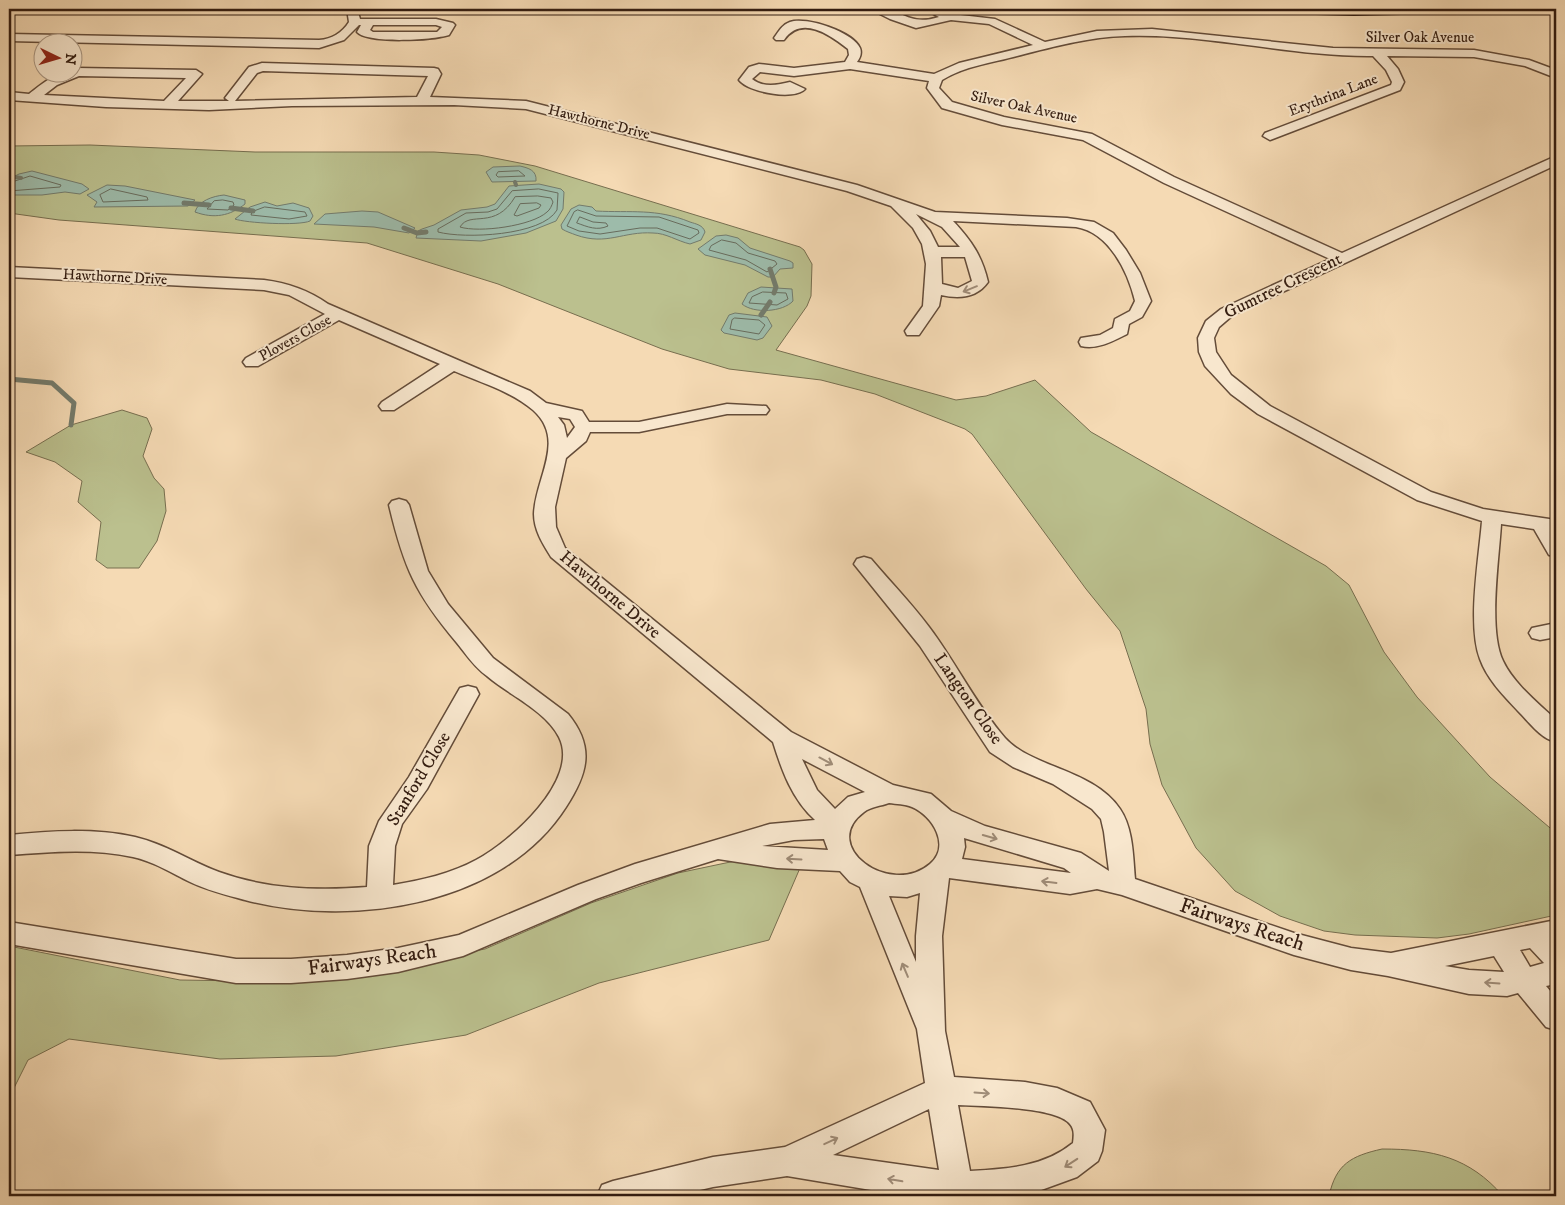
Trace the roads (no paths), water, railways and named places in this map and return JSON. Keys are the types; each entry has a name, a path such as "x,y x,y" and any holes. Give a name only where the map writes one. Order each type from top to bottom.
{"street":[{"path":"352,9 355,22"},
{"path":"882,9 884,12 910,25 930,23 950,17"},
{"path":"929,9 950,17 991,21 1044,46"},
{"path":"991,21 1002,9"},
{"path":"1278,9 1335,11 1447,9"},
{"path":"355,22 369,22 436,22 449,25 445,33 437,36 372,35 363,32 369,22"},
{"path":"9,38 319,44 335,41 344,36 355,22"},
{"path":"780,38 785,29 794,25 823,28 854,48 855,55 850,65"},
{"name":"Silver Oak Avenue","path":"1341,258 1169,180 1087,137 1002,121 947,105 933,88 936,78 964,66 1044,46 1103,34 1148,33 1301,50 1377,53 1470,52 1502,56 1550,67 1556,74"},
{"path":"9,45 32,45"},
{"name":"Erythrina Lane","path":"1270,136 1396,87 1398,82 1396,74 1377,53"},
{"path":"782,90 753,86 745,80 753,70 759,68 794,72 850,65 936,78"},
{"path":"237,100 253,70 262,67 434,72 435,74 422,101"},
{"path":"33,97 52,82 77,72 196,74 169,103"},
{"path":"9,96 39,82"},
{"name":"Hawthorne Drive","path":"9,96 106,103 237,100 292,102 499,102 550,110 842,185 932,216 947,224 964,241 980,272 980,282 976,287 959,292 939,290 934,286"},
{"name":"Gumtree Crescent","path":"1549,525 1492,517 1456,509 1424,496 1264,410 1240,394 1212,364 1207,348 1206,333 1218,317 1341,258 1556,160"},
{"name":"Hawthorne Drive","path":"897,204 914,220 928,238 932,252 934,286 932,306 913,331"},
{"path":"932,216 1084,223 1101,230 1113,244 1140,286 1143,301 1136,314 1121,322 1121,330 1104,339 1087,342"},
{"path":"932,252 970,252"},
{"name":"Hawthorne Drive","path":"9,272 221,282 258,289 300,292 330,311 524,394 544,408 555,424 558,455 544,515 547,534 558,552 782,738 889,794"},
{"name":"Hawthorne Drive","path":"258,289 285,302 330,311"},
{"path":"285,302 300,292"},
{"name":"Plovers Close","path":"252,362 330,311"},
{"path":"388,406 452,364"},
{"path":"544,408 576,416 584,427"},
{"path":"584,427 639,427 719,410 760,410"},
{"path":"558,455 579,437 584,427"},
{"path":"9,845 46,841 94,841 136,848 217,882 264,894 314,899 379,897 446,884 484,868 520,845 550,811 567,781 574,758 573,740 561,720 485,663 428,590 409,547 399,505"},
{"path":"1492,517 1487,649 1497,670 1530,710 1556,734"},
{"path":"1549,525 1556,550"},
{"name":"Langton Close","path":"864,564 928,641 966,701 998,746 1021,761 1062,778 1100,802 1112,816 1117,832 1123,885"},
{"name":"Stanford Close","path":"379,897 382,846 391,821 418,783 468,694"},
{"name":"Hawthorne Drive","path":"782,738 802,790 820,813 837,827"},
{"path":"940,871 909,886 890,886 871,882 855,873 843,861 836,846 837,827 846,812 858,803 873,797 889,794 921,800 945,818 951,830 954,843 951,856 940,871 929,936 931,1032 958,1192"},
{"name":"Fairways Reach","path":"945,818 979,834 1072,860 1097,879"},
{"name":"Fairways Reach","path":"9,933 236,971 291,971 347,967 398,960 463,944 635,874 770,834 837,827"},
{"name":"Fairways Reach","path":"720,850 778,858 843,861"},
{"name":"Fairways Reach","path":"940,871 1070,884 1097,879 1123,885 1294,944 1351,959 1388,964 1469,982 1507,984 1556,972"},
{"path":"871,882 931,1032"},
{"path":"1546,933 1556,958"},
{"name":"Fairways Reach","path":"1388,964 1546,933"},
{"path":"1500,943 1524,980 1556,1018"},
{"path":"613,1196 713,1172 787,1161 940,1090 1025,1096 1057,1102 1079,1112 1090,1130 1087,1151 1066,1167 1016,1183 958,1192 787,1161"}],"water":[{"path":"520,166 533,172 536,181 492,182 486,172 493,167"},
{"path":"32,171 82,184 89,189 80,194 65,192 42,195 9,195 9,179"},
{"path":"539,184 561,189 564,192 563,209 556,221 526,233 481,241 416,238 418,231 434,225 461,210 487,207 495,204 509,186"},
{"path":"107,185 125,186 195,200 188,206 94,207 97,202 87,195"},
{"path":"224,195 245,200 245,204 228,214 222,215 215,216 195,212 199,205 207,200"},
{"path":"265,202 277,206 293,203 309,208 313,216 310,221 304,223 284,224 235,219 250,207"},
{"path":"579,205 592,207 596,211 643,212 666,215 699,225 705,232 701,240 690,244 662,234 653,233 633,234 606,239 587,238 562,229 561,225 571,209"},
{"path":"362,211 378,212 415,228 409,233 374,227 314,224 325,214"},
{"path":"726,235 738,238 750,248 790,261 793,263 793,268 780,269 773,277 768,277 745,265 705,255 698,249 716,236"},
{"path":"761,287 792,289 793,301 782,308 768,310 754,309 742,304 748,293"},
{"path":"735,313 767,317 772,326 763,338 757,340 724,333 721,330 729,315"}],"waterway":[{"path":"9,176 21,178"},
{"path":"184,203 209,205"},
{"path":"231,208 253,211"},
{"path":"404,228 417,233 426,232"},
{"path":"770,269 776,287 774,293"},
{"path":"761,315 770,302"},
{"path":"9,379 52,383 74,403 71,425"}]}
